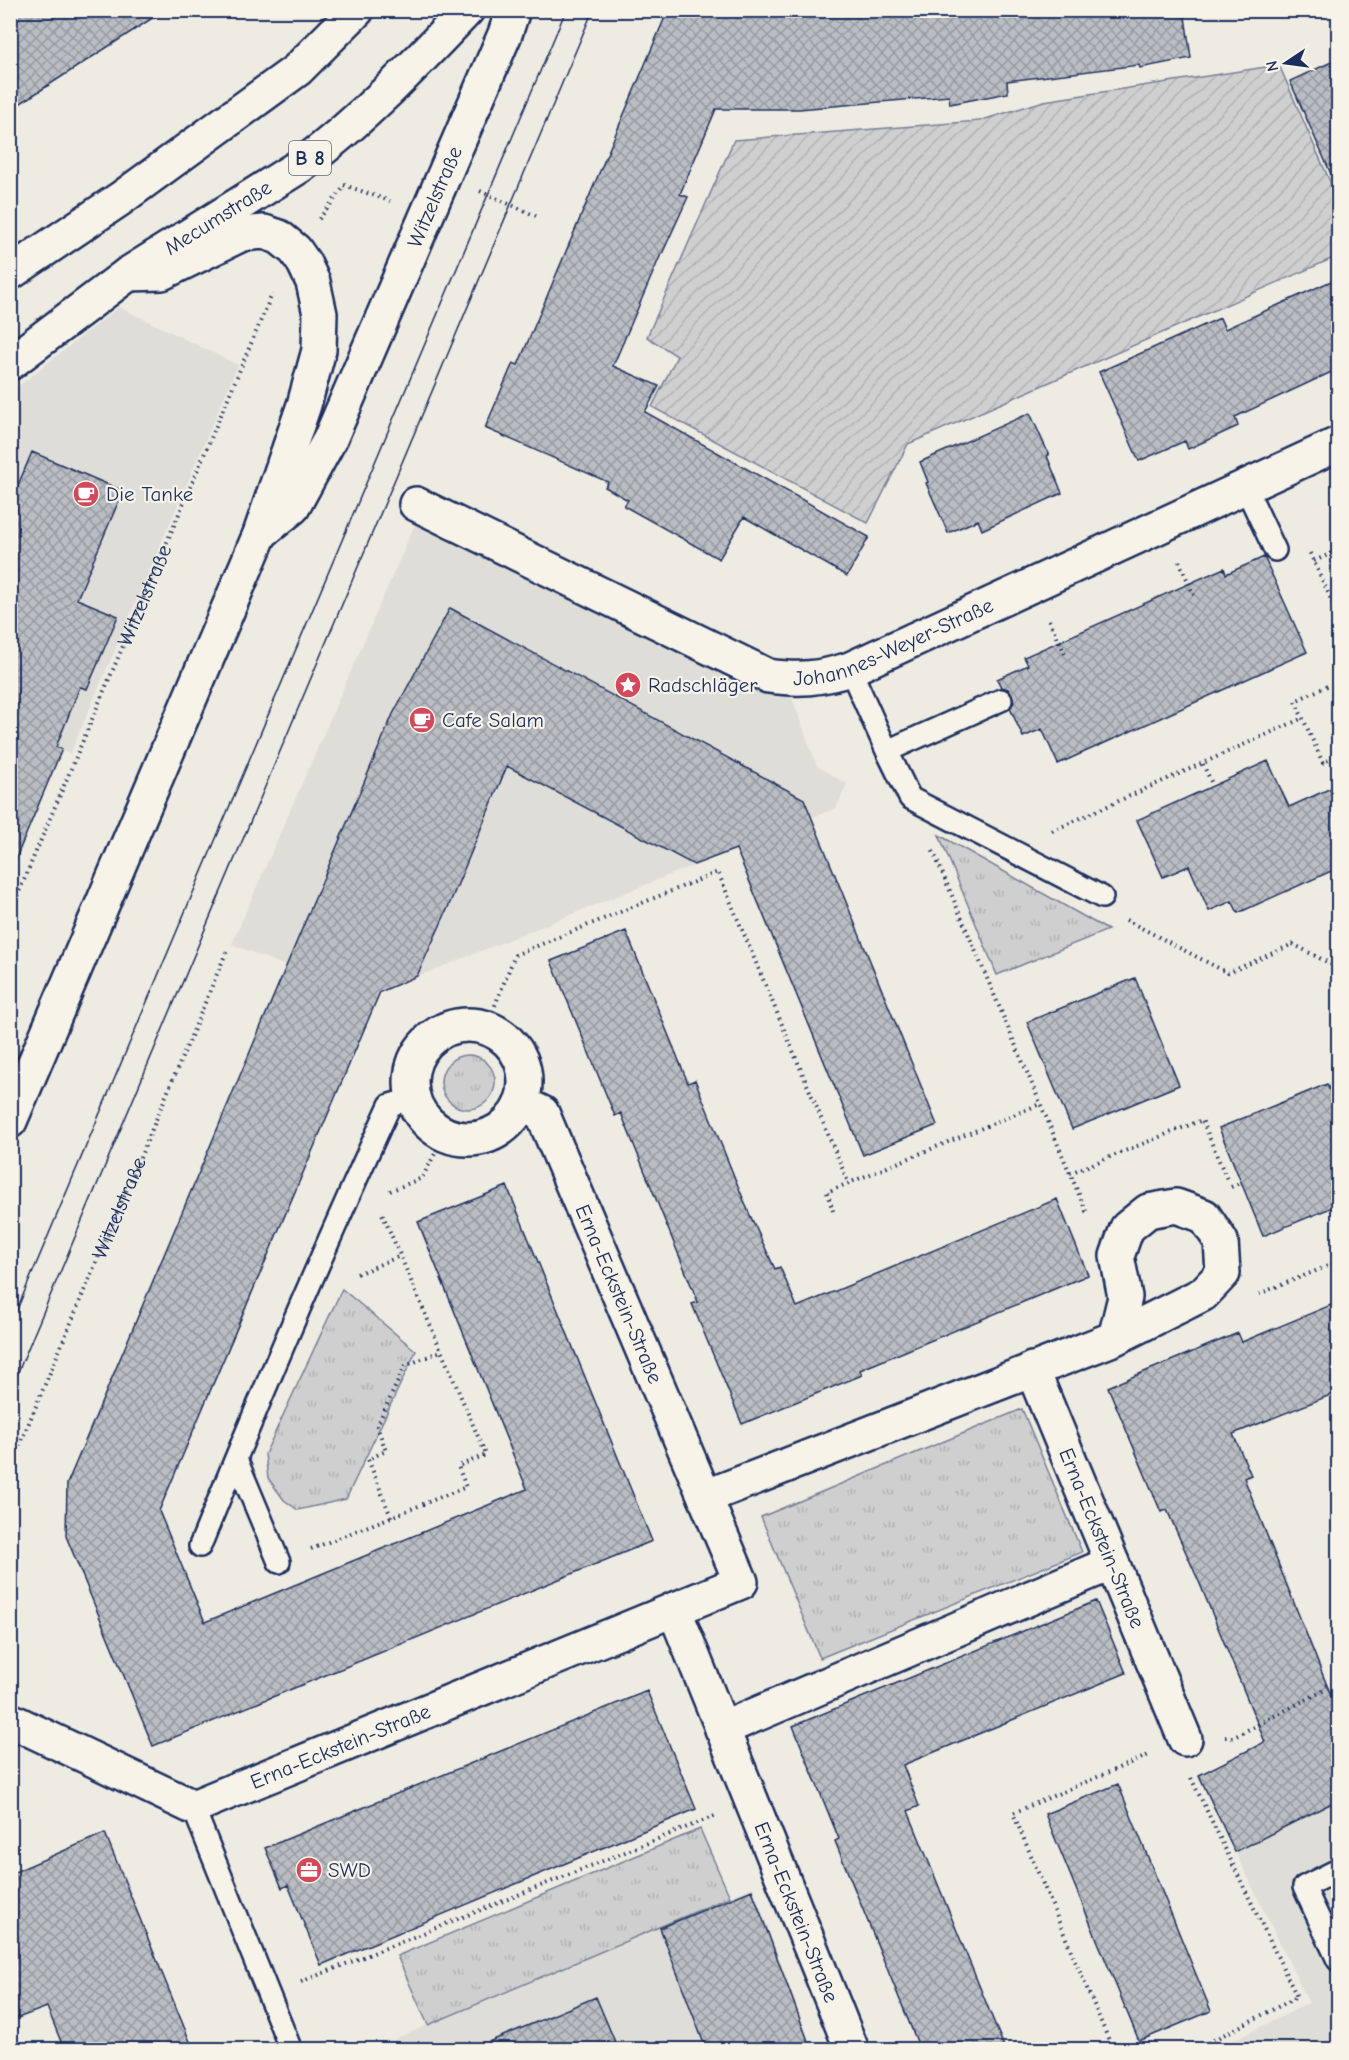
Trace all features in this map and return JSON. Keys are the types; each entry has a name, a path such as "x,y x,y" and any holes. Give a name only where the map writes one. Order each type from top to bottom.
{"street":[{"path":"10,273 120,199 297,70 357,10"},
{"name":"Mecumstraße","path":"10,363 128,274 303,164 328,145 404,77 467,10"},
{"name":"Witzelstraße","path":"260,534 293,507 331,437 416,244 513,10"},
{"name":"Witzelstraße","path":"10,1121 260,534 304,405 319,350 320,314 313,282 295,250 279,237 264,232 242,234 162,273 128,274"},
{"name":"Johannes-Weyer-Straße","path":"416,504 768,676 794,679 824,677 850,669 1338,444"},
{"path":"476,1025 493,1031 508,1041 519,1056 525,1073 524,1094 517,1113 503,1128 485,1137 465,1140 445,1135 428,1123 416,1107 414,1098 411,1087 413,1067 422,1048 437,1034 455,1026 476,1025"},
{"name":"Erna-Eckstein-Straße","path":"193,1807 741,1582 542,1113 521,1103"},
{"path":"705,1497 1115,1338 1203,1294 1223,1273 1221,1241 1204,1216 1176,1206 1148,1211 1127,1228 1117,1256 1125,1297 1115,1338"},
{"name":"Erna-Eckstein-Straße","path":"1032,1369 1185,1739"},
{"path":"722,1729 1112,1563"},
{"name":"Erna-Eckstein-Straße","path":"675,1609 852,2049"},
{"path":"10,1720 193,1807"}],"lane":[{"path":"1245,486 1275,550"},
{"path":"850,669 910,798 1102,897"},
{"path":"887,751 1001,700"},
{"path":"201,1546 355,1180 390,1105 414,1098"},
{"path":"236,1459 279,1562"},
{"path":"193,1807 291,2049"},
{"path":"1338,1869 1304,1887 1338,1960"}],"path":[{"path":"473,188 536,216"},
{"name":"Witzelstraße","path":"10,913 274,289"},
{"path":"1314,561 1337,551"},
{"path":"1338,681 1295,701 1323,763 1337,756 1338,763"},
{"path":"1010,849 1303,718"},
{"path":"1203,764 1213,786"},
{"path":"910,798 1086,1210 1127,1228"},
{"path":"486,1029 515,956 718,872 848,1182"},
{"path":"1102,897 1121,918 1228,973 1293,944 1338,968"},
{"name":"Witzelstraße","path":"10,1468 228,948"},
{"path":"833,1211 826,1192 1040,1104"},
{"path":"1070,1173 1202,1120 1230,1187"},
{"path":"384,1194 422,1178 445,1135"},
{"path":"279,1562 466,1487 458,1466 486,1455 379,1208"},
{"path":"357,1274 400,1256"},
{"path":"1203,1294 1232,1305 1338,1262"},
{"path":"391,1517 368,1459 386,1451 377,1426 405,1366 441,1351"},
{"path":"1113,2049 1013,1814 1185,1739 1234,1737 1338,1683"},
{"path":"1185,1739 1187,1770 1297,1997 1194,2049"},
{"path":"270,1995 752,1801"}],"shaded area":[{"path":"119,307 238,365 70,754 11,729 11,392"},
{"path":"422,508 789,690 817,766 847,784 836,808 364,998 232,944"},
{"path":"1338,1703 1338,2049 1216,2049 1309,2003 1198,1775"},
{"path":"753,1887 812,2049 369,2050"}],"green space":[{"path":"1279,65 1338,200 1338,256 908,444 868,523 652,407 677,356 647,337 734,140 979,121 1044,101"},
{"path":"939,835 1108,930 997,975"},
{"path":"463,1055 473,1055 483,1059 491,1067 495,1082 491,1097 483,1105 473,1109 463,1109 453,1105 445,1097 441,1087 441,1077 445,1067 453,1059"},
{"path":"342,1289 416,1351 346,1499 298,1510 284,1500 268,1478 265,1454"},
{"path":"1022,1409 1082,1552 820,1658 761,1517"},
{"path":"700,1829 730,1897 428,2025 397,1956"}],"building":[{"path":"10,10 165,10 10,110"},
{"path":"668,10 1184,10 1191,58 1140,68 1139,65 1007,81 1008,93 950,104 949,96 799,109 716,109 680,194 688,197 613,366 659,386 645,412 869,537 847,576 744,517 719,559 624,506 628,500 605,487 608,482 485,428 513,363 518,365"},
{"path":"1338,59 1338,190 1290,81"},
{"path":"1338,278 1338,369 1235,417 1238,426 1188,449 1185,441 1139,461 1099,372 1220,318 1225,329"},
{"path":"1030,413 1049,455 1047,456 1062,493 982,530 978,520 948,533 926,483 928,482 920,462"},
{"path":"32,452 123,491 77,599 118,616 87,689 80,687 56,747 62,749 11,870 10,504"},
{"path":"1264,557 1307,652 1058,764 1042,729 1023,737 1010,708 1014,702 1012,694 1008,689 1001,687 997,679 1028,665 1024,657 1224,568 1226,574"},
{"path":"450,608 804,799 937,1125 863,1155 736,849 694,865 507,766 417,976 380,992 159,1511 205,1622 527,1489 418,1222 507,1186 652,1541 153,1746 66,1536 67,1484 393,714"},
{"path":"1268,761 1289,807 1338,785 1338,868 1238,913 1232,901 1209,911 1189,866 1163,877 1137,820"},
{"path":"626,931 688,1083 695,1080 749,1213 775,1269 780,1267 797,1307 1057,1199 1088,1275 860,1370 862,1375 742,1424 692,1304 698,1302 621,1113 615,1116 551,961"},
{"path":"1135,978 1179,1085 1072,1129 1027,1022"},
{"path":"1327,1084 1338,1112 1338,1205 1263,1236 1219,1128"},
{"path":"1338,1302 1338,1392 1233,1434 1251,1475 1244,1478 1338,1713 1338,1800 1235,1852 1199,1775 1265,1742 1200,1584 1167,1510 1161,1512 1108,1387 1238,1333 1242,1342"},
{"path":"1096,1601 1126,1673 903,1765 919,1806 908,1811 1005,2049 920,2049 835,1841 839,1839 793,1726"},
{"path":"647,1691 696,1809 321,1965 288,1885 282,1888 265,1848"},
{"path":"1118,1784 1211,2011 1139,2041 1045,1814"},
{"path":"105,1833 193,2049 64,2049 47,2007 10,2021 10,1874"},
{"path":"752,1890 811,2049 706,2049 660,1928"},
{"path":"596,1997 618,2049 472,2049"}],"tram line":[{"path":"10,1326 566,10"},
{"path":"10,1391 593,10"}],"place":[{"name":"Die Tanke","path":"86,494"},
{"name":"Radschläger","path":"628,685"},
{"name":"Cafe Salam","path":"422,720"},
{"name":"SWD","path":"309,1870"}]}
